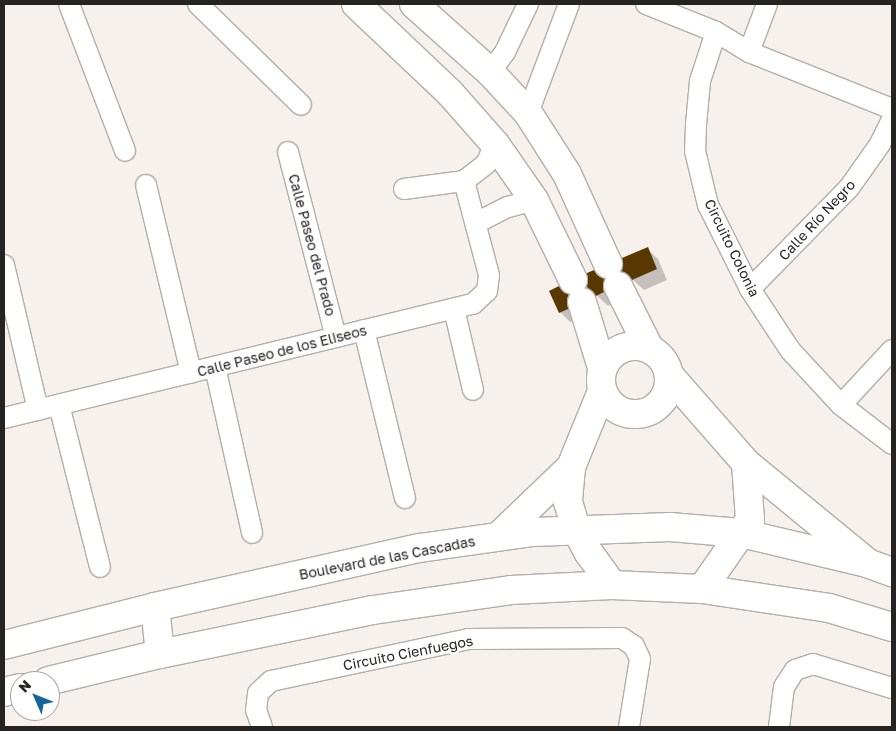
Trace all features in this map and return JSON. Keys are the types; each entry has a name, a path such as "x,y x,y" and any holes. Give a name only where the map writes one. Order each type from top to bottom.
{"main road":[{"path":"356,4 450,93 495,144 540,211 577,291 607,401 620,411 636,414 648,412 665,398 669,375"},
{"path":"398,45 420,9 490,72 528,114 583,205 613,275 649,348"},
{"path":"540,211 583,205"},
{"path":"612,585 576,529 568,502 571,467 602,380 607,359 626,346 649,348 659,354 669,375 746,462 867,563"},
{"path":"702,589 750,520 746,462"},
{"path":"499,536 571,467"},
{"name":"Boulevard de las Cascadas","path":"4,644 155,607 420,548 499,536 576,529 670,527 741,533 867,563 892,572"},
{"path":"60,678 160,654 426,601 511,590 612,585 702,589 829,608 892,627"},
{"path":"155,607 160,654"}],"street":[{"path":"69,4 125,151"},
{"path":"198,4 301,105"},
{"path":"490,72 504,52 528,4"},
{"path":"528,114 569,4"},
{"path":"646,4 716,32 749,52 892,109"},
{"path":"749,52 767,4"},
{"name":"Circuito Colonia","path":"716,32 700,81 695,150 708,205 750,289 790,350 842,405 892,444"},
{"name":"Calle Río Negro","path":"750,289 849,188 880,144 892,119"},
{"path":"404,189 464,181 486,164 495,144"},
{"name":"Calle Paseo del Prado","path":"288,152 336,337"},
{"name":"Calle Paseo de los Eliseos","path":"4,418 473,304 487,291 489,275 464,181"},
{"path":"146,186 191,373"},
{"path":"476,223 508,207 540,211"},
{"path":"4,265 38,410"},
{"path":"454,308 473,390"},
{"path":"364,330 405,498"},
{"path":"842,405 892,350"},
{"path":"215,367 252,533"},
{"path":"59,405 100,567"},
{"name":"Circuito Cienfuegos","path":"262,727 256,710 258,693 271,681 468,639 603,638 622,638 634,646 640,660 629,727"},
{"path":"779,727 784,687 795,670 813,664 892,688"}],"building":[{"path":"648,247 657,269 632,280 621,271 622,258"},
{"path":"594,270 604,279 604,292 596,296 587,287 587,273"},
{"path":"559,286 569,295 568,309 559,313 549,291"}]}
